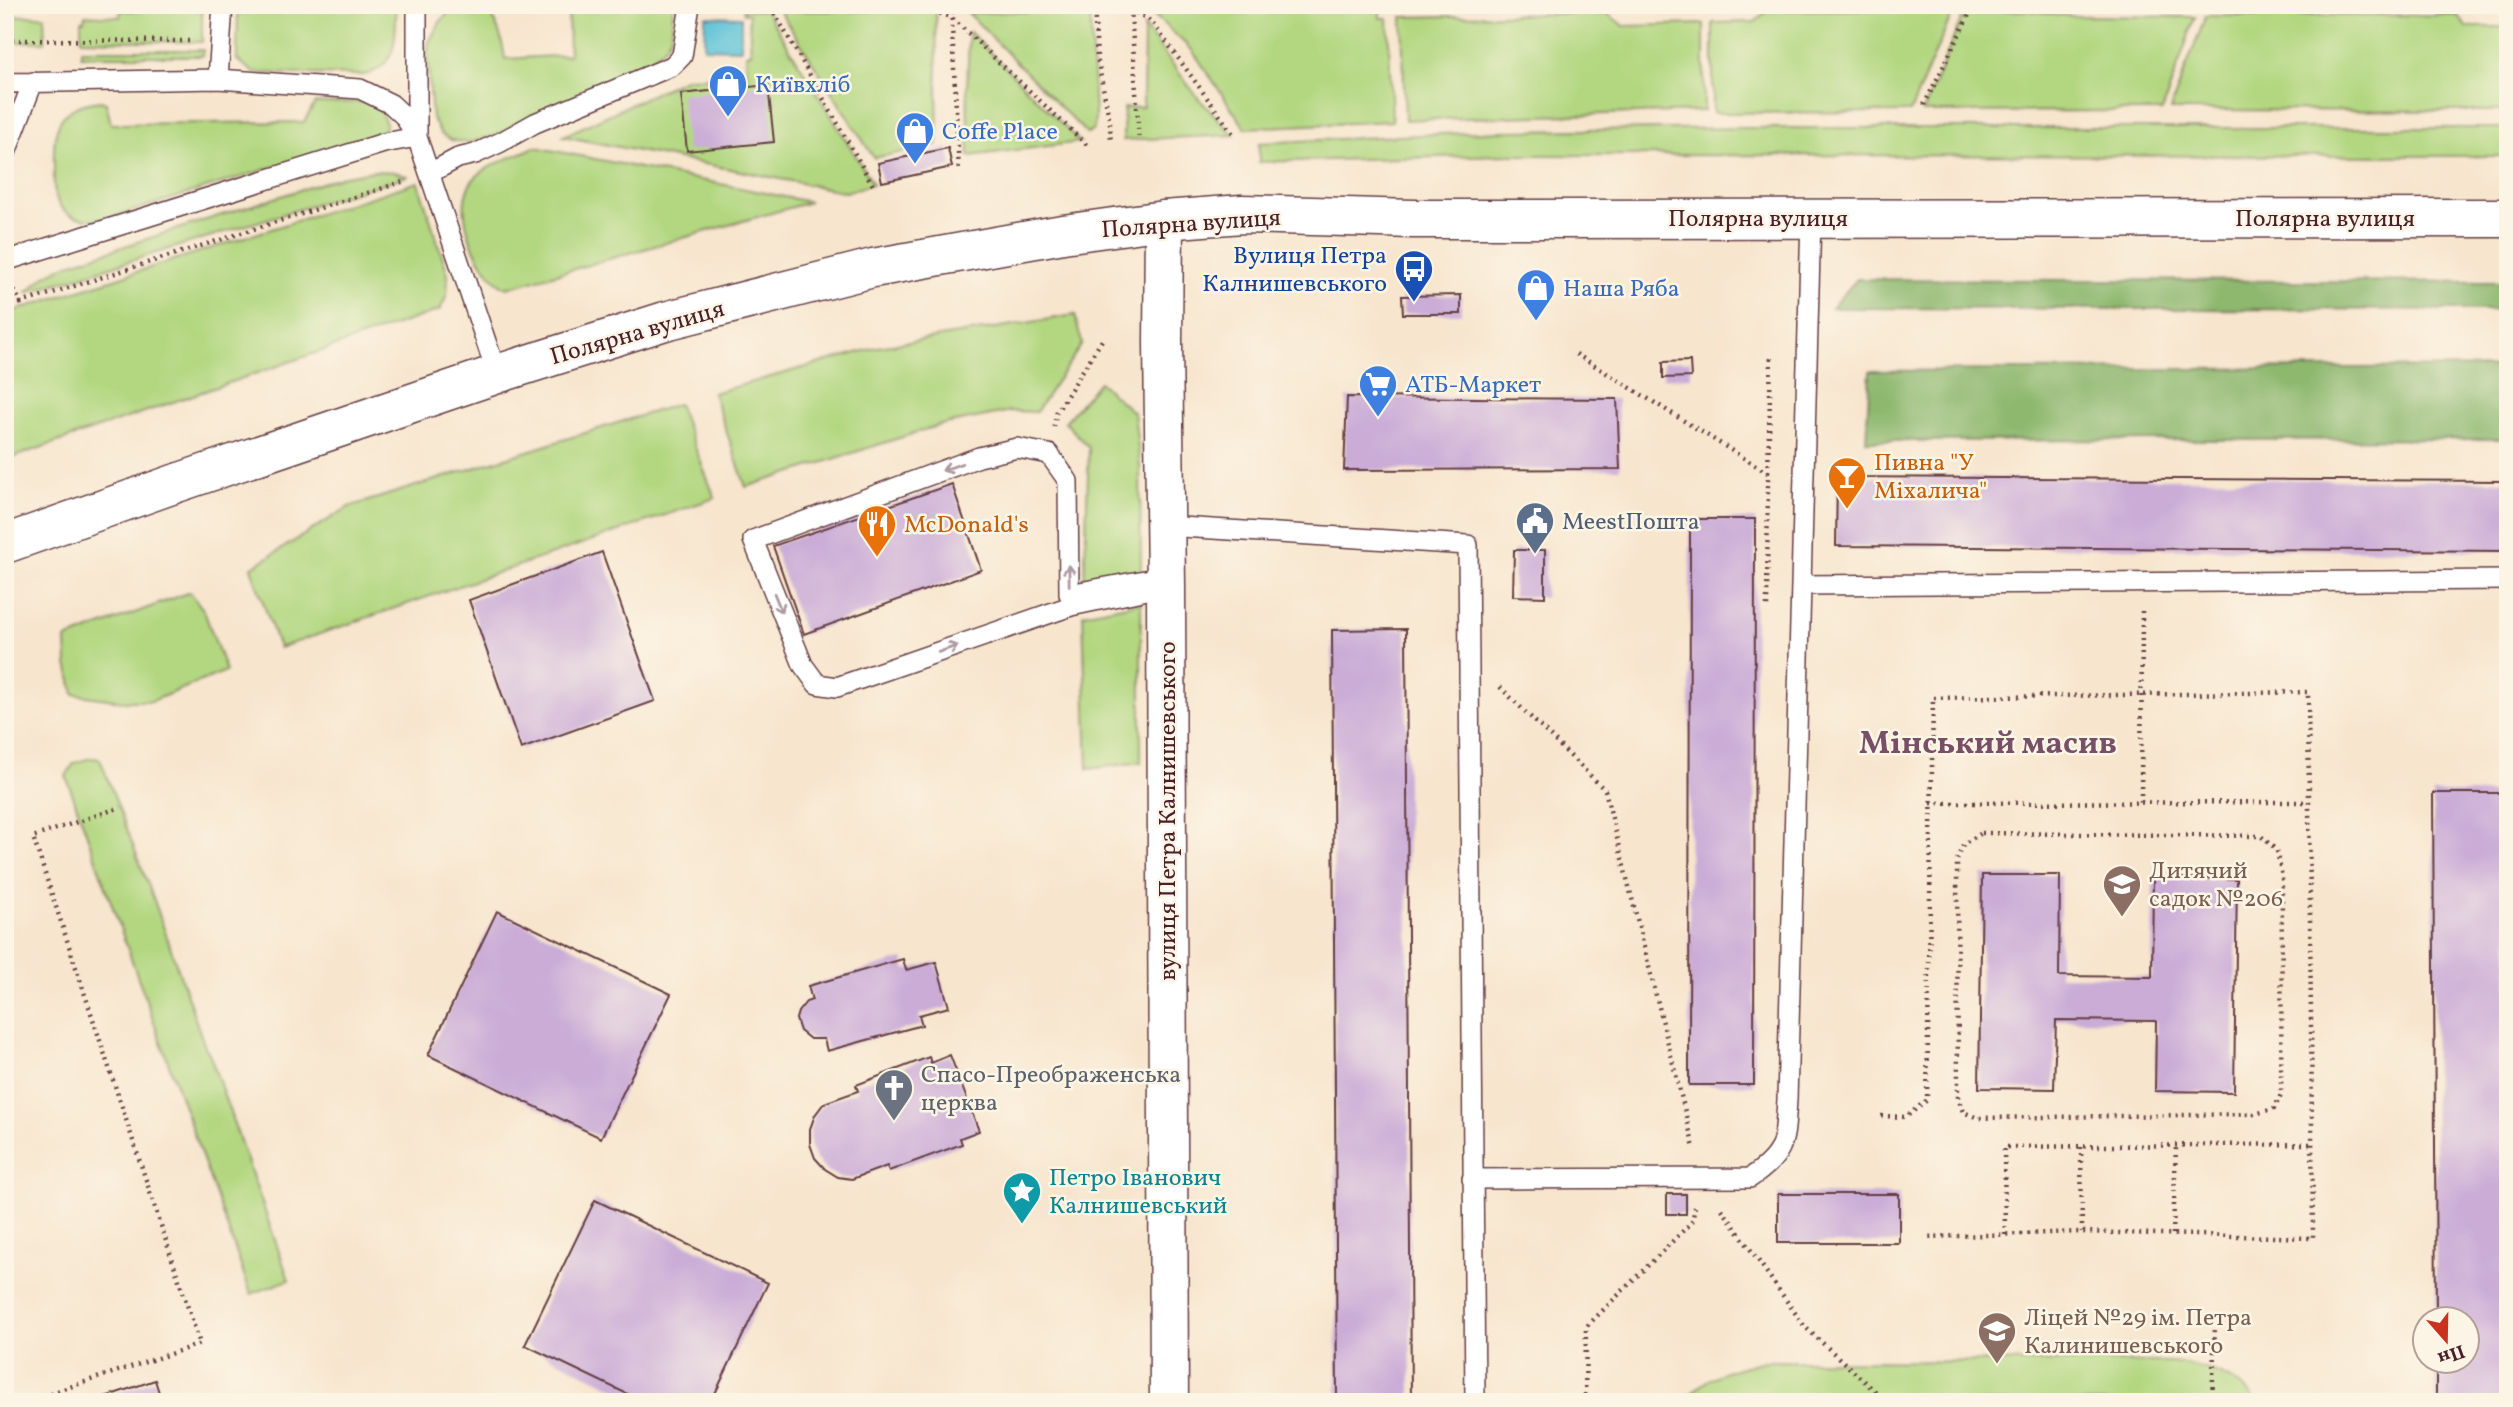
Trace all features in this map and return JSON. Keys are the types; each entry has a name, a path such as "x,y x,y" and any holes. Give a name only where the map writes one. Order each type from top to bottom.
{"main road":[{"name":"Полярна вулиця","path":"5,544 497,374 665,321 873,268 1050,236 1164,220 1242,214 1413,219 2508,218"},
{"name":"вулиця Петра Калнишевського","path":"1164,220 1169,1402"}],"lane":[{"path":"218,79 223,5"},
{"path":"417,5 417,137"},
{"path":"430,173 458,158 492,146 535,123 672,66 682,56 690,5"},
{"path":"5,83 218,79 360,89 391,104 404,116 417,137 497,374"},
{"path":"5,155 33,82"},
{"path":"5,261 384,143 417,137"},
{"path":"1472,1179 1750,1178 1771,1164 1784,1142 1811,217"},
{"path":"1017,449 1049,454 1068,481 1069,594 1166,581 1071,606 837,687 817,684 803,665 753,540 979,457 1017,449"},
{"path":"1165,526 1468,545 1475,1402"},
{"path":"1801,586 2508,580"}],"path":[{"path":"713,5 818,5"},
{"path":"914,5 951,17 1089,147"},
{"path":"951,5 959,172"},
{"path":"1094,5 1097,57 1110,123 1111,143"},
{"path":"1124,5 1152,22 1234,135"},
{"path":"1924,105 1974,5"},
{"path":"771,7 875,189"},
{"path":"1130,9 1139,142"},
{"path":"5,40 204,41"},
{"path":"5,305 21,303 430,173"},
{"path":"10,284 21,303"},
{"path":"1049,454 1056,413 1104,337"},
{"path":"1576,354 1768,473"},
{"path":"1767,610 1771,356"},
{"path":"2141,802 2142,583"},
{"path":"1469,655 1605,790 1701,1178 1805,1326 1886,1402"},
{"path":"1881,1116 1906,1117 1927,1100 1933,698 2308,692 2313,1238 2082,1233 1925,1237"},
{"path":"1931,803 2309,802"},
{"path":"24,1402 200,1344 33,837 121,807"},
{"path":"1982,833 2262,836 2277,851 2282,877 2281,1095 2274,1109 2254,1114 1978,1118 1963,1112 1958,1098 1957,861 1963,844 1982,833"},
{"path":"2005,1235 2004,1147 2312,1144"},
{"path":"2173,1234 2176,1146"},
{"path":"2081,1147 2082,1233"},
{"path":"1585,1402 1586,1327 1692,1222 1701,1178"},
{"path":"2212,1402 2215,1326"}],"green space":[{"path":"140,5 202,5 202,42 81,40 81,20 84,20 85,15 120,17 121,10 140,11"},
{"path":"238,5 396,5 393,48 384,65 364,75 255,73 237,60"},
{"path":"568,5 673,5 671,35 665,46 653,57 654,65 498,135 467,143 451,140 441,134 432,118 427,52 429,42 448,13 461,9 487,11 498,28 505,59 569,55"},
{"path":"1164,5 1380,5 1380,18 1388,18 1392,121 1245,128 1192,50 1154,15"},
{"path":"1954,9 1910,112 1713,113 1713,23 1755,22 1768,10"},
{"path":"743,10 766,10 873,184 846,192 563,136 687,78 747,76 746,54 751,53 749,14 744,14"},
{"path":"1965,10 2030,11 2070,16 2195,17 2162,111 1923,112"},
{"path":"780,11 936,11 938,145 874,158"},
{"path":"1090,12 1095,117 1090,133 1087,134 968,13"},
{"path":"1606,13 1624,26 1704,24 1704,111 1405,120 1402,17"},
{"path":"2457,15 2467,27 2508,27 2508,111 2170,110 2206,16"},
{"path":"5,16 44,16 45,42 5,42"},
{"path":"1144,27 1199,99 1234,135 1123,140 1124,108 1143,107"},
{"path":"969,31 1080,142 969,156"},
{"path":"81,50 203,50 202,56 81,56"},
{"path":"101,101 106,103 111,124 304,122 315,103 367,102 379,107 386,124 381,136 113,217 86,219 70,214 58,202 54,183 55,139 61,120 67,113 75,107"},
{"path":"1746,128 2508,128 2508,156 1508,155 1259,162 1259,143 1501,131"},
{"path":"535,147 810,202 507,288 486,270 477,255 466,223 467,192 473,180 486,169"},
{"path":"373,171 395,172 407,176 26,293 45,276 66,265 340,177"},
{"path":"418,182 448,274 447,295 440,310 5,460 5,318 11,312"},
{"path":"1857,279 2508,282 2508,310 1831,308"},
{"path":"1075,315 1082,344 1036,412 1011,411 940,425 746,487 713,393 878,347"},
{"path":"2508,367 2508,439 1866,441 1870,371"},
{"path":"1099,382 1134,413 1140,467 1141,577 1084,587 1089,448 1065,422"},
{"path":"678,404 715,498 279,648 251,568 349,507"},
{"path":"190,592 204,611 226,671 152,701 121,701 74,694 67,664 66,639"},
{"path":"1141,602 1141,762 1088,769 1083,614"},
{"path":"91,758 100,759 154,900 289,1280 251,1294 66,776 74,763"},
{"path":"1765,1361 2173,1362 2219,1373 2239,1384 2256,1402 1685,1402 1710,1379"}],"water":[{"path":"705,16 741,17 741,49 704,48"}],"building":[{"name":"Київхліб","path":"768,85 774,142 687,151 681,94"},
{"name":"Coffe Place","path":"948,148 952,167 882,182 878,163"},
{"path":"1461,295 1461,314 1403,314 1402,296"},
{"path":"1690,361 1691,377 1663,378 1663,362"},
{"path":"1347,397 1617,399 1620,469 1344,470"},
{"path":"1837,477 2508,481 2508,551 1836,546"},
{"name":"McDonald's","path":"952,484 981,570 804,634 773,546"},
{"path":"1690,519 1755,519 1754,1085 1689,1085"},
{"path":"1514,550 1545,550 1545,597 1513,596"},
{"path":"602,552 655,701 521,749 469,600"},
{"path":"1406,629 1411,1402 1337,1402 1332,630"},
{"path":"2433,793 2508,793 2508,1402 2436,1402 2436,1376 2482,1376 2482,1306 2436,1306"},
{"path":"1982,875 2060,875 2059,976 2152,977 2153,878 2237,879 2234,1092 2155,1091 2156,1021 2056,1020 2054,1089 1979,1088"},
{"path":"497,911 671,994 601,1138 428,1055"},
{"path":"903,959 906,970 936,962 949,1007 919,1015 922,1025 827,1051 824,1039 810,1039 800,1031 796,1019 798,1012 806,1002 812,1000 808,986"},
{"name":"Спасо-Преображенська церква","path":"950,1055 979,1131 960,1138 962,1144 889,1171 887,1166 852,1179 838,1177 825,1169 815,1158 810,1144 810,1129 815,1115 824,1103 858,1091 856,1085 929,1057 931,1063"},
{"path":"1667,1194 1686,1194 1686,1214 1667,1214"},
{"path":"1778,1194 1899,1194 1899,1243 1778,1243"},
{"path":"595,1200 768,1283 711,1402 644,1402 525,1345"},
{"path":"155,1380 162,1402 93,1402 93,1401"}],"place":[{"name":"Київхліб","path":"728,118"},
{"name":"Coffe Place","path":"915,165"},
{"name":"Вулиця Петра Калнишевського","path":"1414,303"},
{"name":"Наша Ряба","path":"1536,322"},
{"name":"АТБ-Маркет","path":"1378,418"},
{"name":"Пивна \"У Міхалича\"","path":"1847,510"},
{"name":"MeestПошта","path":"1535,555"},
{"name":"McDonald's","path":"877,558"},
{"name":"Дитячий садок №206","path":"2122,918"},
{"name":"Спасо-Преображенська церква","path":"894,1122"},
{"name":"Петро Іванович Калнишевський","path":"1022,1225"},
{"name":"Ліцей №29 ім. Петра Калинишевського","path":"1997,1365"}],"district":[{"name":"Мінський масив","path":"1988,742"}]}
